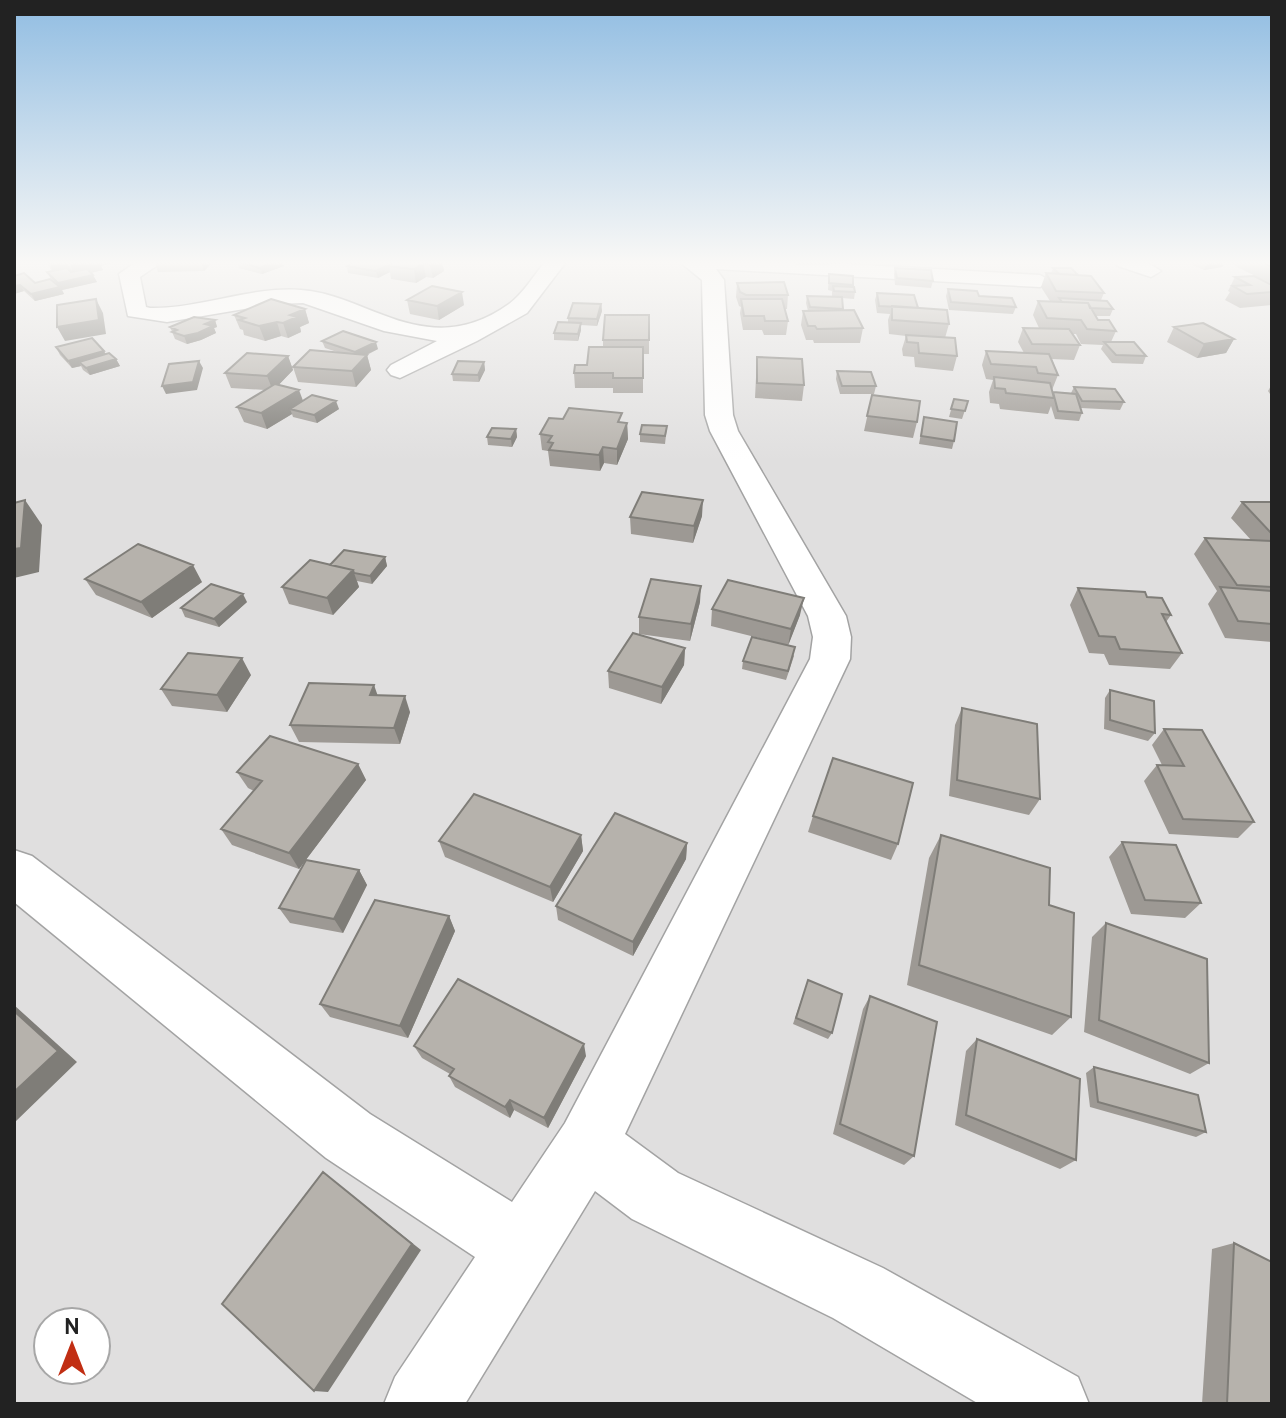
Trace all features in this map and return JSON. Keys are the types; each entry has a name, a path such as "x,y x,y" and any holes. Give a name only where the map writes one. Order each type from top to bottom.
{"street":[{"path":"400,328 469,336"},
{"path":"400,370 483,328"},
{"path":"422,1404 587,1145 830,659 832,637 827,616 724,431 719,415 715,328"},
{"path":"14,872 348,1136 520,1247"},
{"path":"587,1145 655,1196 858,1293 1051,1404"}],"shaded area":[{"path":"14,328 1272,328 1272,1404 14,1404"}],"building":[{"path":"173,328 208,328 184,336 172,332 177,330"},
{"path":"556,328 580,328 578,334 554,333"},
{"path":"604,328 649,328 649,340 603,340"},
{"path":"1023,328 1069,329 1080,345 1032,344"},
{"path":"1114,328 1116,331 1087,329"},
{"path":"1176,328 1213,328 1234,339 1204,344"},
{"path":"343,331 376,342 355,352 322,341"},
{"path":"906,335 955,338 957,356 919,353 918,343 907,342"},
{"path":"92,338 104,351 68,361 56,347"},
{"path":"1104,342 1134,342 1146,356 1116,355"},
{"path":"589,347 643,347 643,378 613,378 613,373 574,373 575,365 587,365"},
{"path":"310,350 367,355 352,371 293,367"},
{"path":"986,351 1049,354 1058,375 1038,373 1036,367 991,364"},
{"path":"109,353 116,359 86,368 79,362"},
{"path":"247,353 288,356 267,376 225,373"},
{"path":"757,357 802,359 804,385 757,383"},
{"path":"199,361 193,382 162,386 169,364"},
{"path":"458,361 484,362 478,375 452,374"},
{"path":"837,371 871,372 876,386 842,386"},
{"path":"994,377 1050,383 1054,398 1006,393 1005,389 995,388"},
{"path":"275,384 299,390 261,413 237,407"},
{"path":"1074,387 1115,389 1124,402 1082,401"},
{"path":"1053,392 1076,394 1082,413 1058,411"},
{"path":"312,395 336,401 314,415 290,409"},
{"path":"872,395 920,401 917,422 867,416"},
{"path":"954,399 968,401 965,411 951,409"},
{"path":"569,408 622,413 618,422 627,423 617,449 603,447 599,455 549,450 553,443 548,442 552,436 540,434 549,418 563,419"},
{"path":"924,417 957,422 954,441 921,436"},
{"path":"642,425 667,426 665,436 640,434"},
{"path":"492,428 516,429 511,439 487,437"},
{"path":"642,492 703,500 694,526 630,517"},
{"path":"25,500 21,548 14,549 14,503"},
{"path":"1242,502 1272,502 1272,534"},
{"path":"1205,538 1272,541 1272,587 1237,585"},
{"path":"138,544 193,565 141,602 85,579"},
{"path":"344,550 385,557 370,576 330,565"},
{"path":"310,560 353,570 327,598 282,587"},
{"path":"651,579 701,586 691,624 639,617"},
{"path":"728,580 804,598 791,629 712,609"},
{"path":"211,584 243,594 214,619 181,608"},
{"path":"1220,587 1272,591 1272,624 1238,621"},
{"path":"1078,588 1145,592 1147,597 1162,598 1171,615 1162,614 1182,653 1120,649 1115,637 1099,636"},
{"path":"633,633 685,648 662,687 608,671"},
{"path":"752,637 795,647 788,671 743,661"},
{"path":"188,653 242,658 217,695 161,689"},
{"path":"309,683 374,685 370,695 405,696 394,728 290,725"},
{"path":"1110,690 1154,701 1155,733 1110,720"},
{"path":"962,708 1037,724 1040,799 957,780"},
{"path":"1164,729 1202,730 1254,822 1183,819 1157,765 1184,766"},
{"path":"270,736 358,764 289,853 221,829 262,781 237,772"},
{"path":"833,758 913,783 898,844 813,816"},
{"path":"474,794 581,835 550,887 439,841"},
{"path":"615,813 687,843 633,942 556,906"},
{"path":"941,835 1050,868 1049,905 1074,913 1071,1017 919,965"},
{"path":"1122,842 1176,845 1201,903 1145,900"},
{"path":"306,860 359,870 334,919 279,908"},
{"path":"375,900 449,916 400,1026 320,1004"},
{"path":"1106,923 1207,959 1209,1063 1099,1020"},
{"path":"458,979 584,1044 544,1118 510,1100 505,1107 449,1076 454,1069 414,1046"},
{"path":"808,980 842,994 832,1033 796,1018"},
{"path":"870,996 937,1022 914,1156 840,1124"},
{"path":"14,1011 58,1051 14,1092"},
{"path":"977,1039 1080,1079 1076,1160 966,1115"},
{"path":"1094,1067 1198,1095 1206,1132 1098,1102"},
{"path":"323,1172 412,1244 314,1391 222,1304"},
{"path":"1234,1243 1272,1262 1272,1404 1227,1404"}]}
